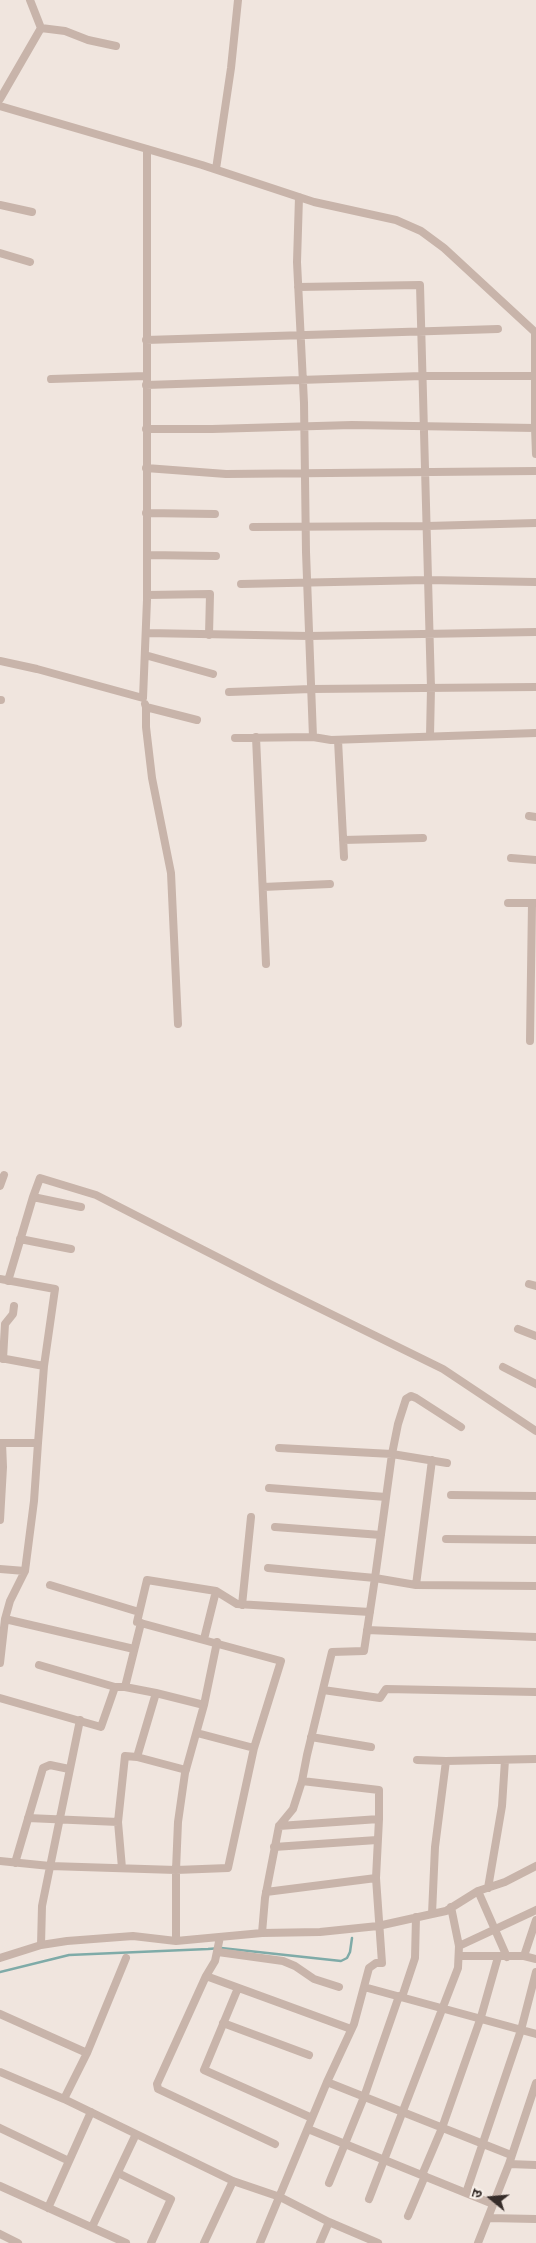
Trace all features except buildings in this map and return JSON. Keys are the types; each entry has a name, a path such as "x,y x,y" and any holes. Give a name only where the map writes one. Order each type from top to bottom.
{"street":[{"path":"30,0 41,28"},
{"path":"216,170 231,68 238,0"},
{"path":"41,28 65,31 88,40 116,46"},
{"path":"0,99 41,28"},
{"path":"0,106 147,149 299,197 396,220 421,231 444,248 535,333 536,454"},
{"path":"147,149 147,595 143,698 146,707 146,727 152,778 171,873 178,1024"},
{"path":"299,197 298,287 303,380 307,581 313,737"},
{"path":"0,205 32,212"},
{"path":"0,253 30,262"},
{"path":"298,287 420,285 428,634 431,688 430,736"},
{"path":"146,340 498,329"},
{"path":"51,379 303,380 422,376 535,376"},
{"path":"146,429 212,430 304,425 535,428"},
{"path":"146,468 226,474 536,471"},
{"path":"146,513 215,514"},
{"path":"253,527 536,523"},
{"path":"147,555 216,556"},
{"path":"241,584 307,581 428,580 536,582"},
{"path":"147,595 210,594 209,635"},
{"path":"146,633 309,636 536,632"},
{"path":"145,655 213,674"},
{"path":"0,662 37,669 143,698"},
{"path":"229,692 311,689 536,687"},
{"path":"146,707 197,720"},
{"path":"235,738 313,737 338,740 536,733"},
{"path":"256,737 266,964"},
{"path":"338,740 344,857"},
{"path":"343,840 423,838"},
{"path":"511,858 536,860"},
{"path":"263,887 330,884"},
{"path":"508,903 534,903 530,1041"},
{"path":"0,1186 4,1175"},
{"path":"0,1663 5,1619 10,1601 25,1571 34,1501 44,1366 56,1289 4,1280 40,1178 96,1195 443,1369 535,1428"},
{"path":"33,1197 81,1207"},
{"path":"20,1239 72,1249"},
{"path":"14,1306 13,1314 5,1324 1,1359 44,1366"},
{"path":"518,1329 536,1336"},
{"path":"503,1367 536,1384"},
{"path":"262,1933 266,1892 279,1826 293,1809 302,1781 332,1652 364,1651 392,1454 404,1404 408,1397 416,1398 461,1427"},
{"path":"0,1520 4,1467 1,1443 38,1443"},
{"path":"279,1448 392,1454 447,1463"},
{"path":"416,1585 432,1460"},
{"path":"269,1488 386,1497"},
{"path":"451,1495 536,1496"},
{"path":"242,1605 251,1517"},
{"path":"275,1527 381,1535"},
{"path":"446,1539 536,1540"},
{"path":"268,1568 375,1578 416,1585 536,1586"},
{"path":"0,1569 25,1571"},
{"path":"0,1861 50,1866 176,1870 228,1868 254,1748 281,1661 217,1642 136,1622 147,1580 216,1591 242,1605 370,1612"},
{"path":"50,1585 139,1612"},
{"path":"204,1639 216,1591"},
{"path":"0,1600 10,1601"},
{"path":"5,1619 134,1649"},
{"path":"125,1687 141,1623"},
{"path":"367,1630 536,1637"},
{"path":"176,1941 178,1822 186,1770 204,1705 217,1642"},
{"path":"39,1665 115,1687 156,1693 204,1705"},
{"path":"0,1698 101,1727 115,1687"},
{"path":"323,1690 380,1698 386,1689 536,1692"},
{"path":"137,1756 156,1693"},
{"path":"41,1945 42,1906 80,1720"},
{"path":"196,1733 254,1748"},
{"path":"311,1738 371,1746"},
{"path":"122,1868 118,1822 125,1756 137,1756 186,1770"},
{"path":"417,1760 536,1760"},
{"path":"488,1888 502,1806 505,1760"},
{"path":"432,1914 435,1847 446,1761"},
{"path":"15,1862 43,1768 50,1765 69,1769"},
{"path":"260,2243 351,2029 369,1968 382,1963 376,1878 377,1840 380,1819 379,1790 302,1781"},
{"path":"28,1818 118,1822"},
{"path":"279,1826 380,1819"},
{"path":"274,1847 377,1840"},
{"path":"0,1958 41,1945 133,1936 176,1941 262,1933 320,1932 378,1926 432,1914 452,1907 478,1891 505,1882 536,1866"},
{"path":"266,1892 376,1878"},
{"path":"478,1891 507,1957"},
{"path":"369,2200 456,1975 459,1946 452,1907"},
{"path":"459,1946 536,1910"},
{"path":"330,2183 415,1958 416,1917"},
{"path":"524,1956 536,1920"},
{"path":"220,1937 218,1952 157,2084 158,2089 275,2144"},
{"path":"218,1952 283,1961 314,1978 339,1988"},
{"path":"459,1956 524,1956 536,1959"},
{"path":"408,2216 481,2018 498,1957"},
{"path":"64,2100 87,2054 126,1958"},
{"path":"466,2193 533,1996 536,1972"},
{"path":"206,1976 351,2029"},
{"path":"364,1987 536,2034"},
{"path":"238,1988 204,2070 312,2118"},
{"path":"0,2014 87,2054"},
{"path":"223,2023 309,2055"},
{"path":"0,2072 91,2112 233,2181 280,2197 329,2222 378,2243"},
{"path":"327,2082 511,2155"},
{"path":"478,2243 509,2164 536,2083"},
{"path":"48,2208 91,2112"},
{"path":"0,2128 69,2161"},
{"path":"308,2129 493,2204"},
{"path":"92,2228 136,2134"},
{"path":"509,2164 536,2166"},
{"path":"118,2173 171,2199 151,2243"},
{"path":"204,2243 233,2181"},
{"path":"0,2186 126,2243"},
{"path":"488,2218 536,2219"},
{"path":"320,2243 329,2222"},
{"path":"0,2234 18,2243"},
{"path":"354,2243 358,2234"}],"waterway":[{"path":"0,1972 69,1955 221,1948 341,1961 347,1958 350,1952 352,1938"}]}
